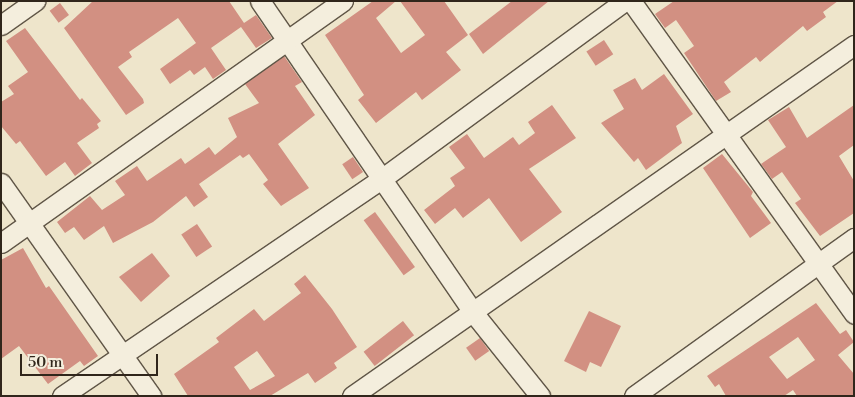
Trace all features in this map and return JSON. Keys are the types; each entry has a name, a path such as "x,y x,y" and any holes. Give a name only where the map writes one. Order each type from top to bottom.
{"street":[{"path":"1,25 35,1"},
{"path":"260,1 380,180 472,311 540,396"},
{"path":"1,242 289,42 343,1"},
{"path":"62,396 380,180 625,1"},
{"path":"631,1 854,314"},
{"path":"352,396 854,45"},
{"path":"1,183 151,396"},
{"path":"634,396 854,238"}],"building":[{"path":"93,1 229,1 244,23 256,15 272,38 256,48 241,27 211,48 226,70 213,79 205,67 194,75 190,70 170,84 160,69 196,43 178,18 129,52 132,57 118,67 143,99 144,103 126,115 64,28"},
{"path":"373,1 396,1 376,18 401,53 425,35 400,1 444,1 468,35 446,52 461,70 422,100 416,92 376,123 358,100 364,95 325,35"},
{"path":"512,1 549,1 483,54 469,34"},
{"path":"674,1 838,1 823,12 826,17 807,31 803,26 760,62 756,57 724,82 731,92 716,101 684,53 694,46 676,20 665,28 655,14"},
{"path":"60,3 69,15 59,23 50,11"},
{"path":"25,28 80,100 82,98 101,121 97,124 99,128 77,143 92,163 75,176 65,162 46,176 20,141 16,144 1,126 1,102 14,94 8,86 28,72 6,41"},
{"path":"604,40 613,54 596,66 586,51"},
{"path":"284,56 302,82 295,86 315,115 278,144 309,188 281,206 263,184 268,180 249,154 243,158 240,155 199,184 208,197 194,207 186,196 153,222 113,243 104,226 84,240 74,227 65,233 57,222 90,196 102,210 125,195 115,181 137,166 147,181 181,158 185,164 209,147 215,155 237,137 228,118 259,103 245,84"},
{"path":"664,74 693,114 676,126 682,143 646,170 638,158 634,162 601,123 624,109 613,90 635,78 642,90"},
{"path":"552,105 576,138 529,169 562,212 521,242 489,198 463,218 455,208 435,224 424,210 455,186 450,178 465,168 449,147 467,134 484,158 513,137 519,145 535,133 528,122"},
{"path":"854,105 854,145 839,156 854,181 854,213 820,236 795,203 801,199 782,172 772,179 761,164 786,147 768,120 789,107 807,138"},
{"path":"722,154 753,192 751,196 771,223 750,238 703,168"},
{"path":"353,157 363,172 352,179 342,164"},
{"path":"375,212 415,267 404,275 364,220"},
{"path":"197,224 212,246 196,257 181,235"},
{"path":"23,248 46,288 49,286 98,356 84,366 80,361 48,384 19,346 1,359 1,260"},
{"path":"152,253 170,276 141,302 119,277"},
{"path":"305,275 332,309 357,347 334,363 337,368 315,383 308,373 270,396 188,396 174,374 219,342 216,338 254,309 264,321 301,293 294,284","holes":["257,351 275,376 250,390 234,367"]},
{"path":"816,303 840,334 846,330 854,342 838,355 854,374 854,396 797,396 793,390 784,396 726,396 719,384 715,387 707,376","holes":["798,337 815,360 787,379 769,357"]},
{"path":"589,311 621,326 601,367 590,362 586,372 564,361"},
{"path":"403,321 414,335 375,366 364,352"},
{"path":"480,338 489,351 475,361 466,348"}]}
